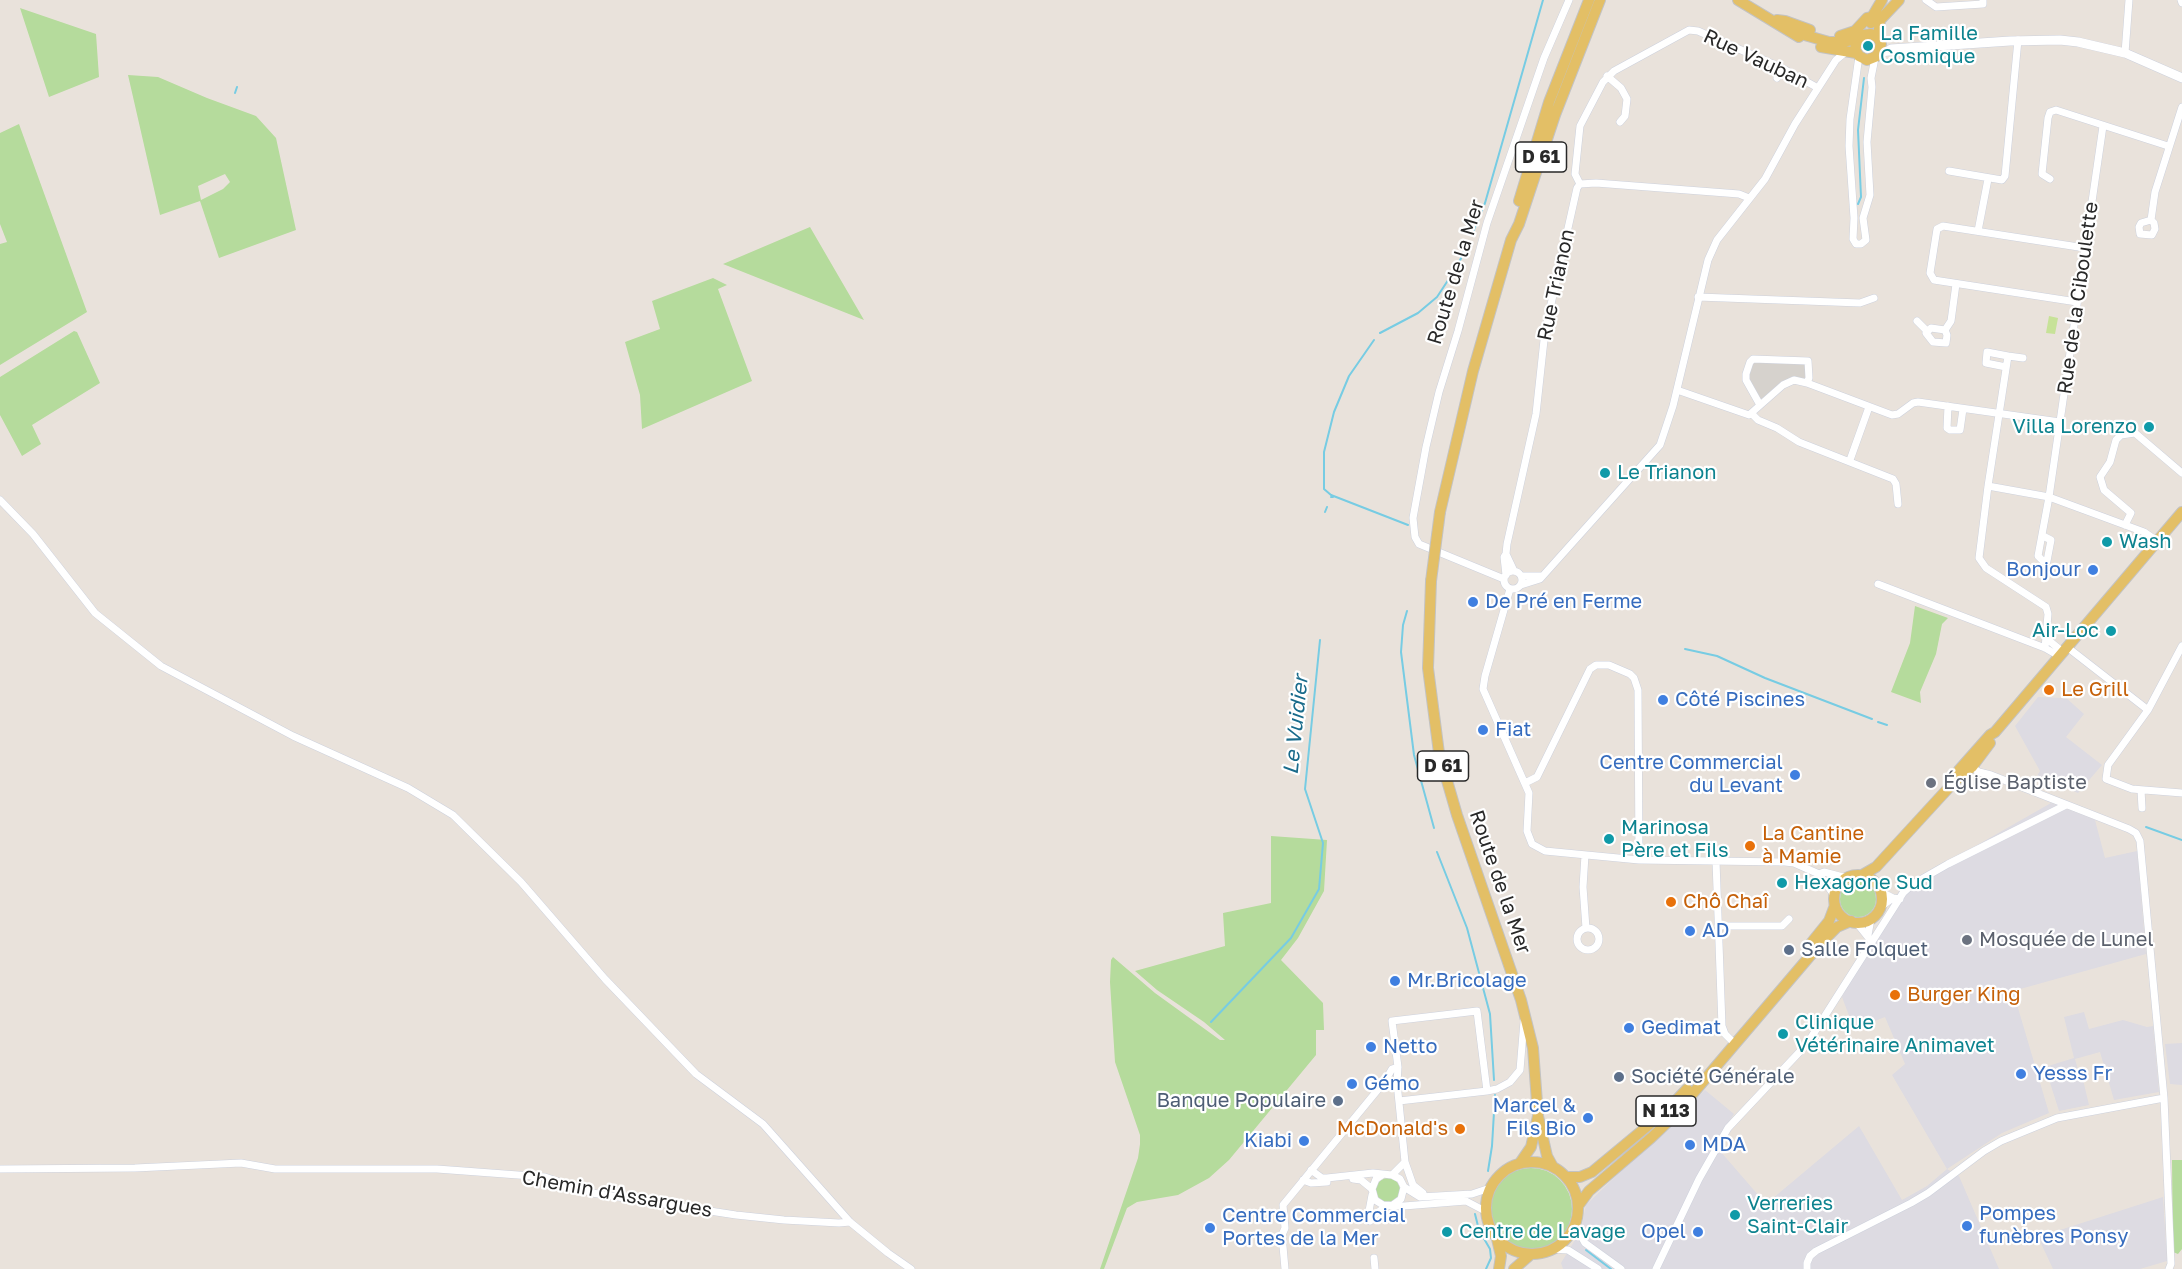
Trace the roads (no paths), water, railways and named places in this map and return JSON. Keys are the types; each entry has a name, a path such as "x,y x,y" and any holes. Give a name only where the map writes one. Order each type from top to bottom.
{"main road":[{"name":"Route de la Mer","path":"1511,240 1512,223 1534,147 1589,0"},
{"name":"Route de la Mer","path":"1553,1167 1547,1156 1538,1116 1535,1064 1526,1016 1457,815 1439,753 1428,668 1431,581 1440,512 1473,371 1511,240 1519,224 1555,115 1600,0"},
{"path":"1738,0 1796,34 1800,39 1830,49 1854,53 1867,60 1881,48 2018,40 2078,42 2125,53 2182,78"},
{"path":"1854,53 1855,45 1872,21 1872,16 1882,0"},
{"path":"1881,48 1880,20 1899,0"},
{"path":"1769,20 1785,21 1821,33 1839,36 1855,31 1867,18 1872,16"},
{"path":"1796,34 1829,42 1841,42 1871,34 1881,48"},
{"path":"1954,782 1959,770 1995,732 2182,512"},
{"path":"1924,816 1919,826 1881,872 1880,908 1871,919 1853,922 1844,918 1835,900 1841,882 1847,878 1862,875 1876,867 1915,823 1972,766 1994,739 1995,732"},
{"path":"1862,875 1871,879 1880,889"},
{"name":"N 113","path":"1566,1177 1587,1175 1619,1151 1681,1097 1829,921 1835,900"},
{"name":"N 113","path":"1578,1206 1589,1191 1643,1146 1672,1118 1821,943 1837,927 1853,922"},
{"name":"Route de la Mer","path":"1520,1163 1531,1147 1538,1116"},
{"path":"1514,1269 1530,1255 1553,1249 1566,1239 1575,1225 1578,1206 1574,1190 1566,1177 1553,1167 1537,1162 1520,1163 1502,1172 1490,1188 1485,1211 1491,1231 1497,1239 1509,1249 1530,1255"},
{"path":"1497,1239 1501,1256 1499,1269"}],"street":[{"name":"Route de la Mer","path":"1505,577 1419,544 1415,537 1413,518 1439,392 1487,223 1544,58 1569,0"},
{"path":"1926,0 1936,7 1966,3 1983,4 1983,0"},
{"path":"2125,53 2129,0"},
{"name":"Rue Vauban","path":"1607,76 1693,29 1782,68 1818,88"},
{"path":"1948,171 1988,179 2002,180 2005,176 2018,40"},
{"path":"1514,571 1505,577 1505,585 1510,589 1516,589 1521,585 1538,580 1660,445 1665,436 1677,390 1708,260 1717,240 1765,178 1836,60 1854,53 1849,147 1854,218 1853,239 1856,244 1861,244 1866,240 1863,218 1870,195 1867,134 1871,78 1881,48"},
{"path":"1830,49 1836,60"},
{"path":"1777,78 1782,68"},
{"path":"1620,122 1625,116 1627,99 1621,88 1607,76 1581,126 1575,174 1580,184 1728,194 1749,198"},
{"path":"2151,220 2155,192 2182,107"},
{"path":"2050,179 2042,174 2048,118 2050,112 2056,110 2168,146"},
{"name":"Rue de la Ciboulette","path":"2043,536 2103,126"},
{"path":"1978,231 1988,179"},
{"name":"Rue Trianon","path":"1505,577 1504,557 1536,414 1545,331 1577,188 1580,184"},
{"path":"2077,302 1934,280 1931,275 1937,229 1943,226 2085,248"},
{"path":"1917,321 1927,331 1932,341 1943,344 1947,340 1945,330 1951,321 1956,284"},
{"path":"1698,297 1860,303 1874,298"},
{"path":"1927,331 1931,328 1945,330"},
{"path":"2006,367 1986,363 1987,352 2023,358"},
{"path":"2008,356 1979,558 1986,568 2043,603 2048,614 2045,648"},
{"path":"1760,405 1746,380 1750,362 1754,359 1808,361 1807,383"},
{"path":"1677,390 1746,415 1752,414 1788,381 1794,380 1892,415 1918,402 2060,422"},
{"path":"1948,406 1947,428 1958,432 1963,409"},
{"path":"1850,460 1869,407"},
{"path":"1752,414 1758,420 1777,428 1799,442 1850,460 1893,479 1896,484 1898,504"},
{"path":"2125,525 2131,513 2104,490 2100,477 2110,462 2116,440 2121,435 2129,433 2139,436 2182,473"},
{"path":"1988,486 2049,497 2144,532 2157,541"},
{"path":"0,500 33,534 95,613 161,666 294,736 408,788 453,815 483,842 521,882 605,979 696,1074 763,1124 850,1222 911,1269"},
{"path":"1506,554 1514,571 1522,576 1542,576"},
{"path":"1521,585 1522,576"},
{"path":"1878,584 2045,648 2063,652"},
{"path":"1510,589 1483,689 1529,793 1527,831 1532,844 1545,851 1639,860 1794,863 1820,874 1835,900"},
{"path":"2047,639 2148,710"},
{"path":"2182,646 2148,710 2108,765 2106,779 2141,790 2182,793"},
{"path":"1525,783 1537,777 1590,669 1596,665 1609,665 1630,674 1638,690 1639,860"},
{"path":"1972,766 1979,772 2129,829 2136,833 2140,841 2164,1098 2171,1264 2169,1269"},
{"path":"2141,790 2142,808"},
{"path":"1880,908 1897,899 1913,884 2066,805"},
{"path":"1585,855 1583,887 1587,928"},
{"path":"1716,861 1722,1026 1725,1034 1731,1040"},
{"path":"1820,874 1824,872 1847,878"},
{"path":"1880,889 1897,899"},
{"path":"1656,1269 1699,1179 1728,1128 1807,1044 1897,899"},
{"path":"1718,926 1782,926 1789,919"},
{"path":"1868,935 1871,919"},
{"path":"1853,922 1868,935 1872,942"},
{"path":"1424,1196 1415,1187 1405,1162 1392,1021 1477,1011 1487,1091"},
{"path":"1399,1101 1487,1091 1510,1082 1520,1070 1523,1052 1522,1029 1526,1016"},
{"path":"1285,1269 1282,1235 1285,1228 1283,1205 1385,1081 1392,1069 1398,1067"},
{"path":"1385,1081 1391,1077 1398,1077"},
{"path":"1807,1269 1810,1256 1816,1251 1894,1214 1928,1193 1984,1151 2012,1136 2068,1116 2164,1098"},
{"path":"1311,1170 1322,1178 1373,1173 1392,1175 1405,1162"},
{"name":"Chemin d'Assargues","path":"0,1169 135,1168 241,1163 275,1169 437,1168 545,1177 592,1193 637,1201 783,1220 850,1222"},
{"path":"1382,1175 1376,1179 1372,1191 1370,1221 1375,1215 1401,1199 1403,1186 1409,1174"},
{"path":"1392,1175 1417,1196 1472,1194 1490,1188"},
{"path":"1303,1180 1313,1183 1361,1180 1372,1191 1378,1202 1390,1205 1466,1201 1485,1211"},
{"path":"1575,1225 1585,1243 1621,1269"},
{"path":"1553,1249 1568,1250 1598,1269"},
{"path":"1374,1258 1375,1269"}],"waterway":[{"path":"1472,234 1485,203 1543,0"},
{"path":"1858,204 1861,197 1858,130 1864,78"},
{"path":"235,93 237,87"},
{"path":"1380,333 1418,313 1437,297 1458,265 1468,242"},
{"path":"1374,340 1349,376 1334,412 1324,452 1324,489 1331,495 1408,525"},
{"path":"1325,512 1327,507"},
{"path":"1407,611 1403,625 1401,652 1414,755 1434,828"},
{"name":"Le Vuidier","path":"1211,1022 1291,938 1319,889 1323,843 1305,789 1320,640"},
{"path":"1685,649 1717,656 1765,678 1872,719"},
{"path":"1878,722 1887,725"},
{"path":"2146,827 2182,840"},
{"path":"1437,852 1467,928 1490,1014 1494,1080"},
{"path":"1488,1171 1495,1095"},
{"path":"1475,1214 1479,1230 1490,1249 1491,1258 1486,1269"},
{"path":"1586,1250 1611,1269"}],"place":[{"name":"La Famille Cosmique","path":"1868,46"},
{"name":"Villa Lorenzo","path":"2149,427"},
{"name":"Le Trianon","path":"1605,473"},
{"name":"Wash","path":"2107,542"},
{"name":"Bonjour","path":"2093,570"},
{"name":"De Pré en Ferme","path":"1473,602"},
{"name":"Air-Loc","path":"2111,631"},
{"name":"Le Grill","path":"2049,690"},
{"name":"Côté Piscines","path":"1663,700"},
{"name":"Fiat","path":"1483,730"},
{"name":"Centre Commercial du Levant","path":"1795,775"},
{"name":"Église Baptiste","path":"1931,783"},
{"name":"Marinosa Père et Fils","path":"1609,839"},
{"name":"La Cantine à Mamie","path":"1750,846"},
{"name":"Hexagone Sud","path":"1782,883"},
{"name":"Chô Chaî","path":"1671,902"},
{"name":"AD","path":"1690,931"},
{"name":"Mosquée de Lunel","path":"1967,940"},
{"name":"Salle Folquet","path":"1789,950"},
{"name":"Mr.Bricolage","path":"1395,981"},
{"name":"Burger King","path":"1895,995"},
{"name":"Gedimat","path":"1629,1028"},
{"name":"Clinique Vétérinaire Animavet","path":"1783,1034"},
{"name":"Netto","path":"1371,1047"},
{"name":"Yesss Fr","path":"2021,1074"},
{"name":"Société Générale","path":"1619,1077"},
{"name":"Gémo","path":"1352,1084"},
{"name":"Banque Populaire","path":"1338,1101"},
{"name":"Marcel & Fils Bio","path":"1588,1118"},
{"name":"McDonald's","path":"1460,1129"},
{"name":"Kiabi","path":"1304,1141"},
{"name":"MDA","path":"1690,1145"},
{"name":"Verreries Saint-Clair","path":"1735,1215"},
{"name":"Pompes funèbres Ponsy","path":"1967,1226"},
{"name":"Centre Commercial Portes de la Mer","path":"1210,1228"},
{"name":"Centre de Lavage","path":"1447,1232"},
{"name":"Opel","path":"1698,1232"}]}
